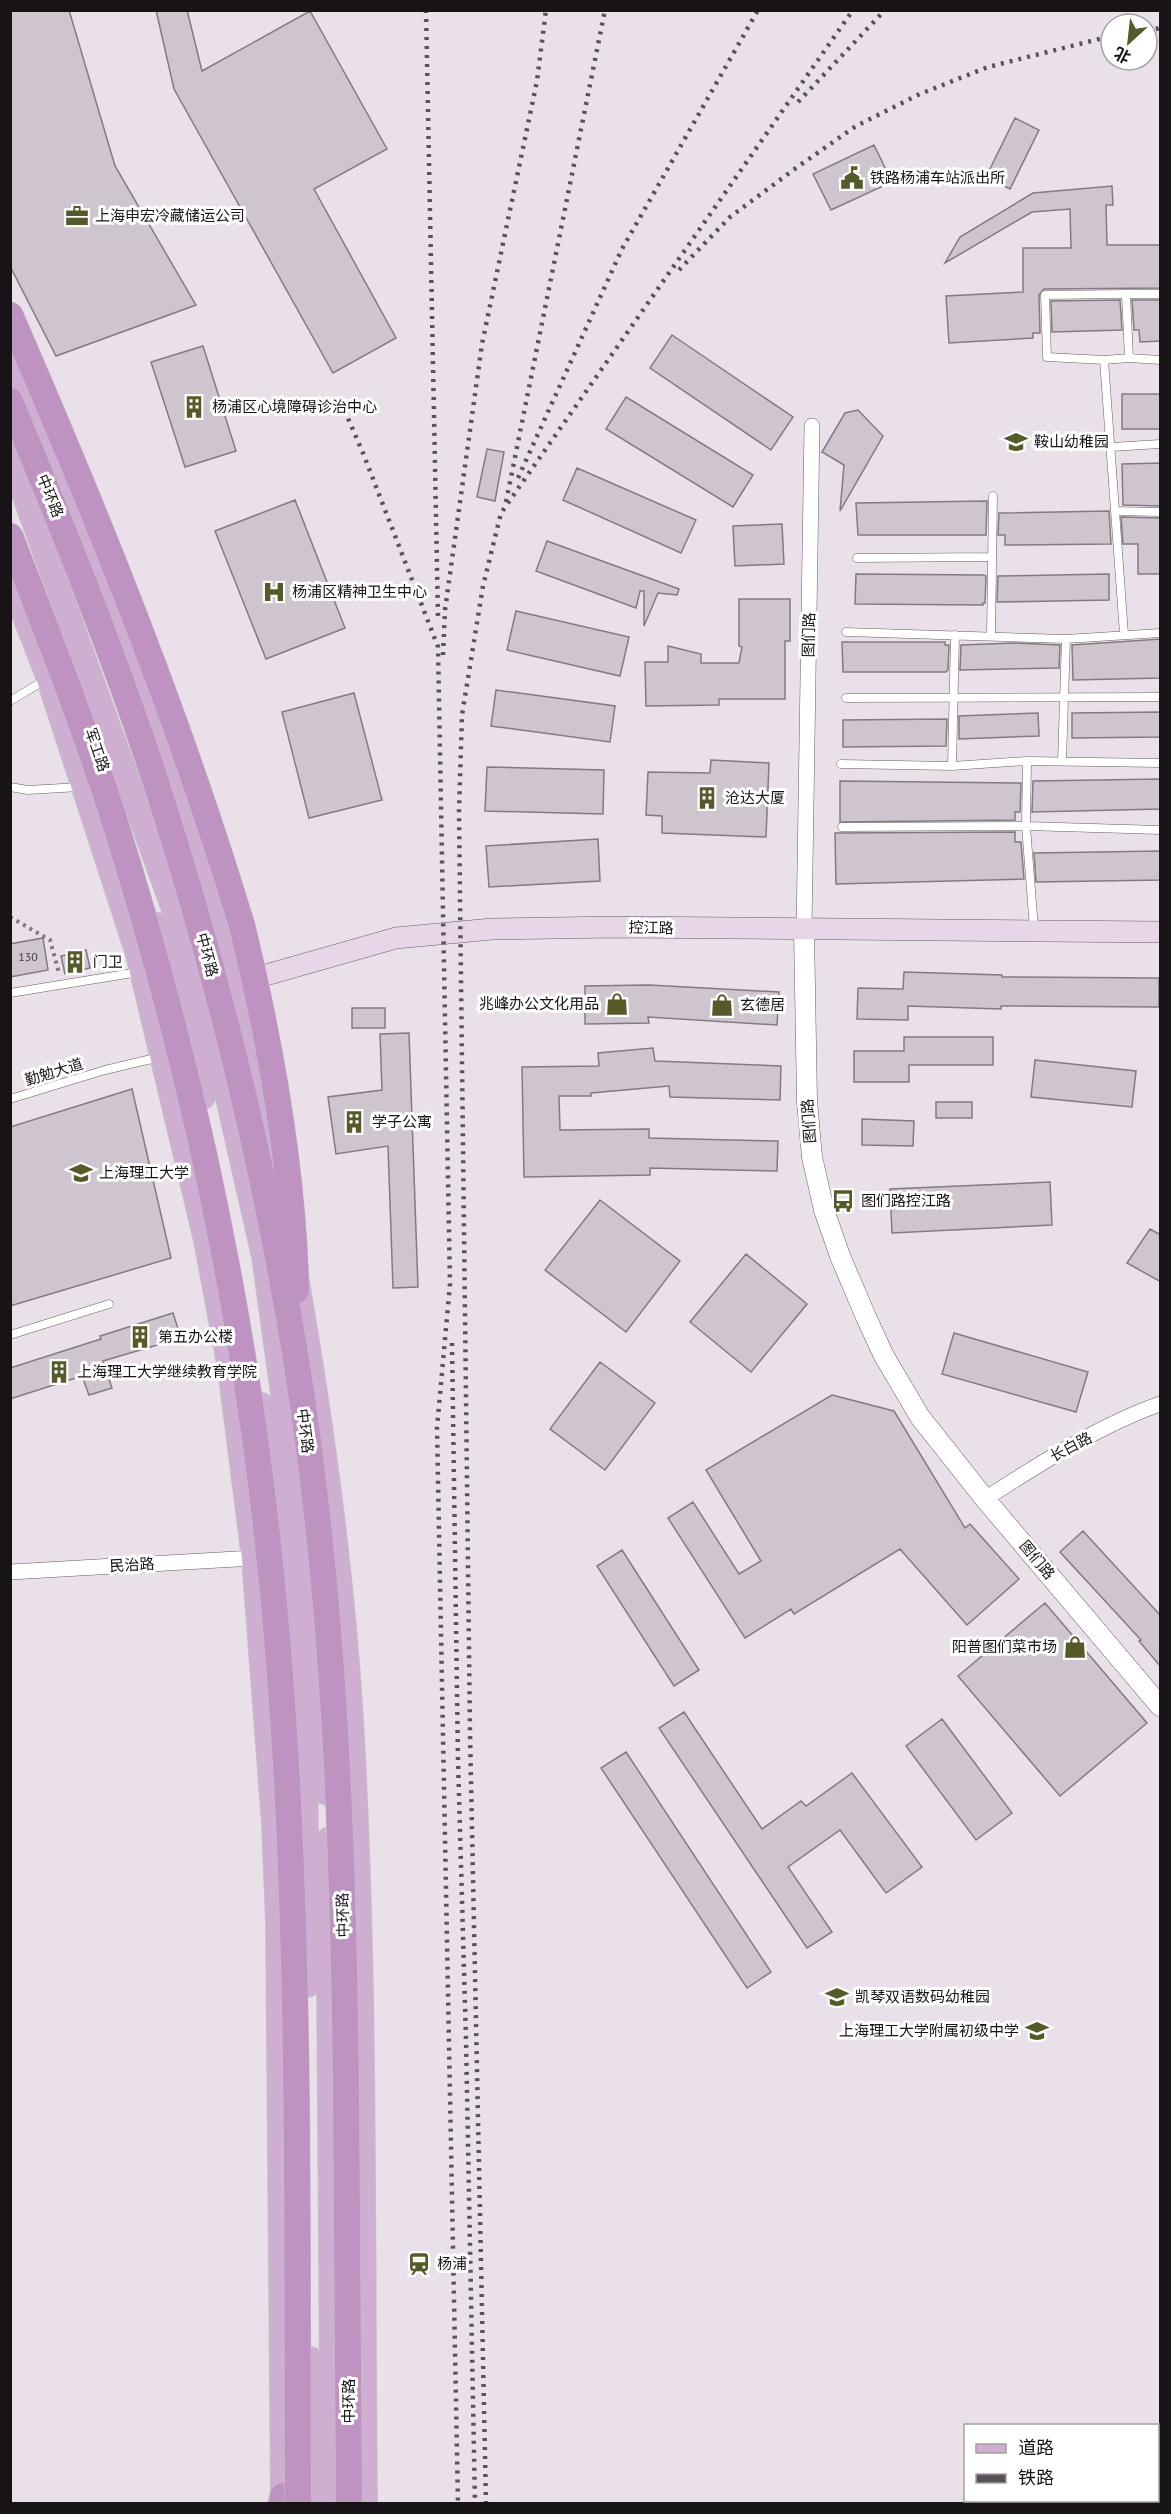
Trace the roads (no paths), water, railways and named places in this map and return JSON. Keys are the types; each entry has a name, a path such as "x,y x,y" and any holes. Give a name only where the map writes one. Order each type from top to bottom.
{"highway":[{"path":"10,315 73,459 146,644 197,784 242,926 261,1003 294,1222 298,1374"},
{"name":"中环路","path":"10,401 56,510 109,651 159,792 202,936 240,1081 272,1227 298,1374 327,1621 341,1820 350,2504"},
{"path":"10,536 61,668 110,808 153,950 214,1204 246,1380 274,1615 289,1822 293,1920 285,2502"}],"main road":[{"path":"10,362 70,505 124,647 146,718 174,788 232,984 287,1223 309,1349 332,1521 352,1730 359,1919 365,2504"},
{"path":"10,455 82,681 193,994 264,1256 304,1545 328,1809 333,2504"},
{"path":"10,503 82,681"},
{"name":"军工路","path":"10,578 40,654 143,971 206,1240 230,1368 254,1558 268,1726 278,1920 285,2502"},
{"path":"40,654 146,718"},
{"name":"控江路","path":"152,1005 396,938 492,928 1161,932"},
{"path":"193,994 234,1257 274,1476 304,1739 311,2504"},
{"path":"217,1304 234,1257"},
{"path":"320,1716 345,1648"},
{"path":"282,2318 309,2243"}],"street":[{"name":"图们路","path":"812,426 804,930 807,1101 812,1157 824,1210 840,1256 884,1356 920,1417 985,1499 1161,1706"},
{"name":"长白路","path":"985,1499 1032,1468 1136,1412 1161,1404"},
{"name":"民治路","path":"10,1572 254,1558"}],"lane":[{"path":"1126,294 1129,358"},
{"path":"1161,294 1045,295 1047,357 1161,360"},
{"path":"1104,360 1124,634"},
{"path":"1111,447 1161,444"},
{"path":"991,636 993,496"},
{"path":"1115,511 1161,512"},
{"path":"857,558 992,557"},
{"path":"846,632 1066,639 1161,633"},
{"path":"952,766 955,635"},
{"path":"1062,761 1066,639"},
{"path":"10,701 48,678"},
{"path":"846,698 1161,697"},
{"path":"1028,761 1026,826 1034,931"},
{"path":"841,765 952,766 1028,761 1161,763"},
{"path":"10,787 28,790 84,787"},
{"path":"842,827 1026,826 1161,830"},
{"path":"10,993 143,971"},
{"name":"勤勉大道","path":"10,1100 105,1070 164,1057"},
{"path":"10,1335 109,1304"}],"railway":[{"path":"426,10 438,617"},
{"path":"443,655 445,610 482,344 537,81 546,10"},
{"path":"506,502 605,10"},
{"path":"518,478 622,249 758,10"},
{"path":"486,2504 470,1733 459,811 462,715 483,586 501,513 853,10"},
{"path":"798,102 885,10"},
{"path":"679,270 730,217 856,126 920,94 988,67 1099,39"},
{"path":"341,402 438,647 450,1284 437,1428 458,2504"},
{"path":"452,1343 458,1760 475,2504"}],"place":[{"name":"铁路杨浦车站派出所","path":"852,178"},
{"name":"上海申宏冷藏储运公司","path":"77,216"},
{"name":"杨浦区心境障碍诊治中心","path":"194,407"},
{"name":"鞍山幼稚园","path":"1016,442"},
{"name":"杨浦区精神卫生中心","path":"274,592"},
{"name":"沧达大厦","path":"707,798"},
{"name":"门卫","path":"75,962"},
{"name":"兆峰办公文化用品","path":"617,1004"},
{"name":"玄德居","path":"722,1005"},
{"name":"学子公寓","path":"354,1122"},
{"name":"上海理工大学","path":"81,1173"},
{"name":"图们路控江路","path":"843,1201"},
{"name":"第五办公楼","path":"140,1337"},
{"name":"上海理工大学继续教育学院","path":"59,1372"},
{"name":"阳普图们菜市场","path":"1075,1647"},
{"name":"凯琴双语数码幼稚园","path":"837,1997"},
{"name":"上海理工大学附属初级中学","path":"1037,2031"},
{"name":"杨浦","path":"419,2264"}]}
